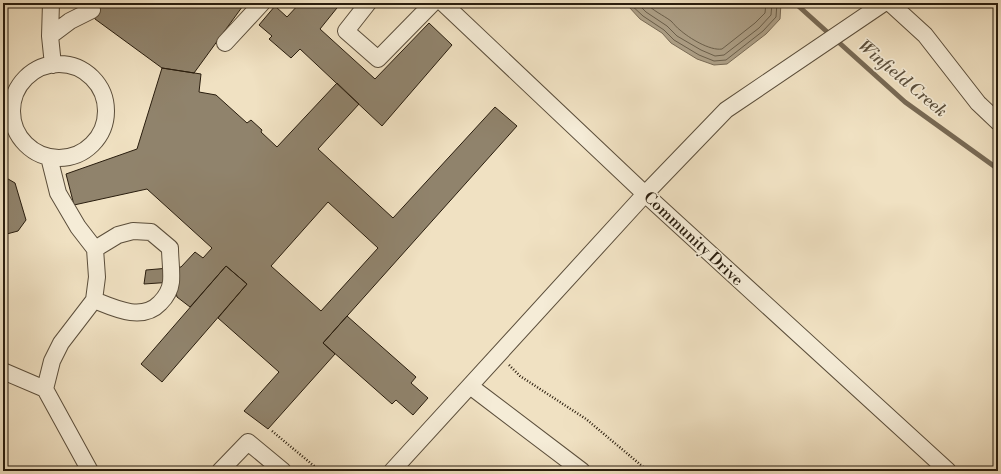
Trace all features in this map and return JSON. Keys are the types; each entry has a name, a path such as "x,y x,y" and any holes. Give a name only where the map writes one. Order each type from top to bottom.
{"street":[{"path":"52,3 50,36 53,64"},
{"path":"225,43 262,3"},
{"path":"368,3 346,31 378,59 434,3"},
{"name":"Community Drive","path":"443,3 646,194 948,471"},
{"path":"392,471 646,194 726,110 884,3"},
{"path":"890,3 925,35 978,103 998,122"},
{"path":"50,36 70,21 92,10"},
{"path":"53,64 69,65 85,72 96,83 104,97 106,114 102,129 94,143 81,153 65,158 49,157 35,152 24,142 16,130 12,116 13,102 18,88 27,76 39,69 53,64"},
{"path":"45,389 52,361 61,343 94,300 97,277 95,249 78,227 58,192 49,157"},
{"path":"94,300 123,311 143,313 156,307 167,296 171,283 170,248 150,232 133,231 118,235 95,249"},
{"path":"3,371 45,389 90,471"},
{"path":"470,386 582,471"},
{"path":"220,471 248,442 283,471"}],"path":[{"path":"498,355 520,376 586,419 648,471"},
{"path":"272,431 320,471"}],"water":[{"path":"620,3 781,3 780,19 766,34 727,64 714,65 697,59 671,43 662,33 640,19 629,7"}],"building":[{"path":"89,3 245,3 194,73 162,68 95,19"},
{"path":"300,3 341,3 320,29 375,79 429,23 452,45 382,126 300,49 291,58 269,39 272,36 259,25 275,6 287,17"},
{"path":"162,68 201,74 199,92 216,95 247,123 251,120 277,147 337,83 359,104 318,149 393,218 495,107 517,126 323,343 335,354 268,429 244,411 279,372 218,318 247,284 226,266 190,307 177,297 173,282 144,284 146,270 181,267 195,252 203,258 212,248 147,189 74,205 66,174 137,149","holes":["328,202 378,248 321,311 271,266"]},
{"path":"3,176 15,183 26,220 18,231 3,235"},
{"path":"226,266 247,284 162,382 141,364"},
{"path":"347,316 416,377 411,383 428,398 413,415 396,400 392,404 323,343"}],"waterway":[{"name":"Winfield Creek","path":"795,3 905,102 998,169"}]}
